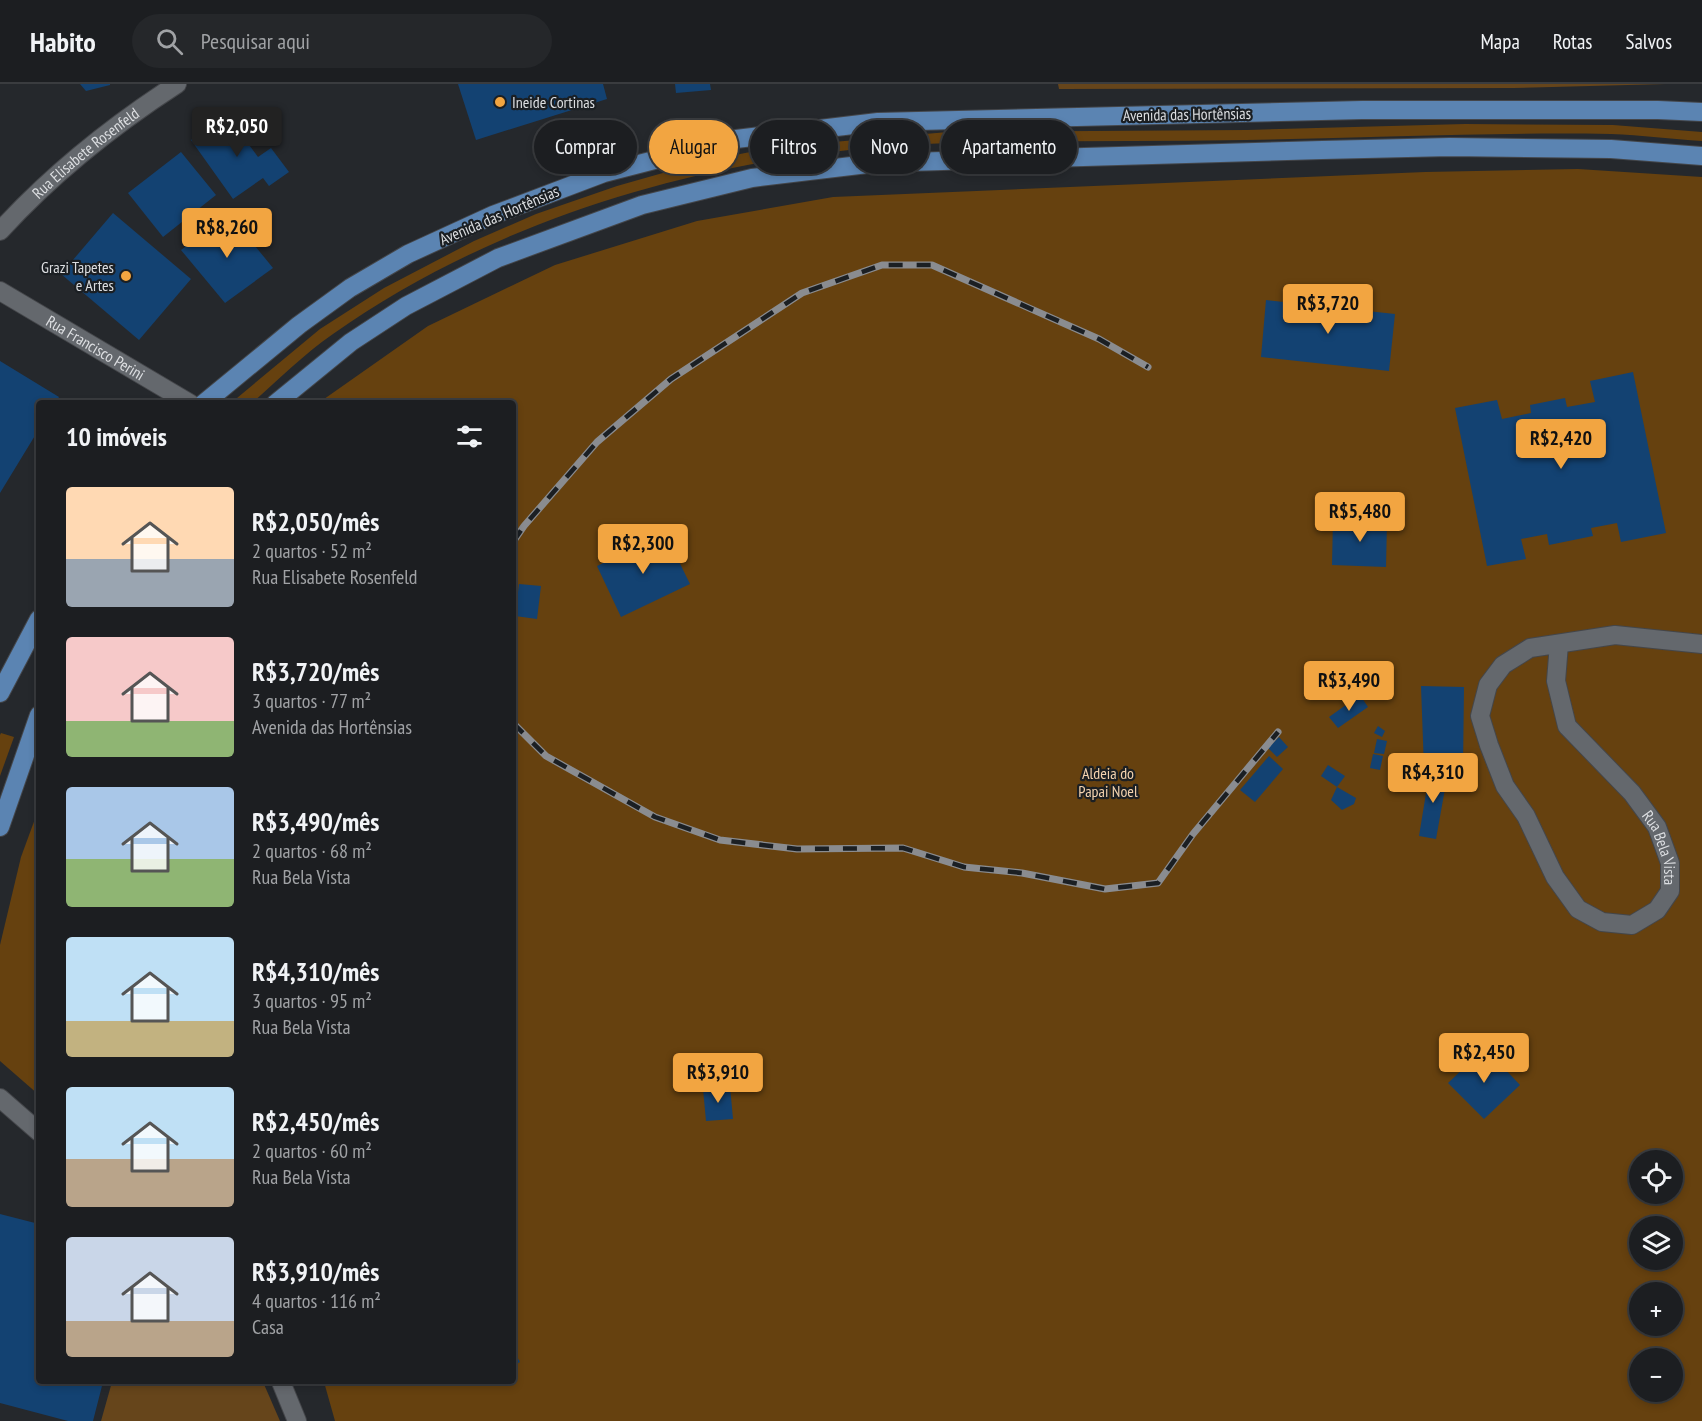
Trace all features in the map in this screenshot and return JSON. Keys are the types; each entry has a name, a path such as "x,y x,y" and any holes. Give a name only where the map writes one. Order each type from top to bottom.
{"main road":[{"name":"Avenida das Hortênsias","path":"208,400 299,325 350,288 408,254 493,215 604,173 736,139 878,122 1362,110 1702,112"},
{"path":"280,400 351,342 406,306 498,258 642,205 752,178 876,163 1450,147 1611,149 1702,156"},
{"path":"0,693 36,625"},
{"path":"0,827 36,724"}],"street":[{"name":"Rua Elisabete Rosenfeld","path":"0,231 53,177 102,136 177,84"},
{"name":"Rua Francisco Perini","path":"0,291 183,400"},
{"name":"Rua Bela Vista","path":"1559,644 1556,681 1567,726 1632,793 1657,827 1670,863 1670,891 1657,910 1632,925 1602,922 1578,909 1555,877 1526,816 1505,786 1480,716 1488,685 1503,665 1530,648 1615,635 1702,644"},
{"path":"0,1098 36,1129"},
{"path":"282,1384 297,1421"}],"green space":[{"path":"1465,124 1613,125 1702,132 1702,141 1622,135 1474,134 1209,141 1077,142 1077,131 1247,130"},
{"path":"941,133 941,143 929,144 929,134"},
{"path":"850,141 850,150 838,152 838,142"},
{"path":"750,152 750,165 738,168 738,154"},
{"name":"Aldeia do Papai Noel","path":"1578,169 1702,177 1702,1421 335,1421 325,1384 516,1384 516,400 323,400 428,326 555,265 697,221 833,197 1425,172"},
{"path":"659,174 706,174 627,194 549,220 474,252 402,290 333,334 255,400 236,400 320,329 384,288 474,241 536,214"},
{"path":"1,733 14,737 0,776 0,735"},
{"path":"36,816 36,1092 0,1061 0,945 21,857"}],"shaded area":[{"path":"1058,84 1666,84 1513,88 1059,89"},
{"path":"111,1384 264,1384 280,1421 101,1421"}],"building":[{"path":"80,84 110,84 110,85 86,91"},
{"name":"Ineide Cortinas","path":"458,84 603,84 607,99 476,140"},
{"path":"675,84 710,84 711,90 676,93"},
{"path":"227,115 258,157 271,148 289,172 269,186 263,178 233,199 191,140"},
{"path":"181,152 216,195 163,237 128,193"},
{"name":"Grazi Tapetes e Artes","path":"113,213 191,279 139,340 61,274"},
{"path":"229,214 273,268 225,303 181,250"},
{"path":"1266,300 1395,314 1389,371 1261,357"},
{"path":"0,361 59,397 57,400 36,400 36,434 0,493"},
{"path":"1633,372 1666,533 1621,542 1617,523 1591,528 1593,536 1549,545 1547,534 1521,539 1526,559 1487,566 1455,408 1497,400 1502,419 1531,413 1530,405 1565,398 1567,407 1595,402 1590,381"},
{"path":"1333,519 1387,521 1386,567 1332,565"},
{"path":"665,533 690,584 621,617 597,566"},
{"path":"519,584 541,586 537,619 516,616"},
{"path":"1421,686 1464,687 1463,768 1424,768"},
{"path":"1360,695 1368,707 1338,728 1329,717"},
{"path":"1378,726 1385,731 1382,737 1374,733"},
{"path":"1279,737 1288,747 1277,757 1268,748"},
{"path":"1377,739 1387,741 1384,754 1374,753"},
{"path":"1373,754 1383,756 1380,770 1370,768"},
{"path":"1269,756 1283,769 1255,802 1240,790"},
{"path":"1328,765 1345,776 1337,787 1321,776"},
{"path":"1430,769 1448,772 1436,839 1419,836"},
{"path":"1337,787 1356,798 1354,804 1342,810 1331,800"},
{"path":"1485,1048 1520,1085 1484,1119 1448,1083"},
{"path":"730,1086 733,1119 706,1121 703,1089"},
{"path":"0,1214 36,1223 36,1384 102,1384 93,1421 68,1421 0,1403"}],"railway":[{"path":"516,538 597,442 671,379 802,293 882,265 932,265 1099,339 1148,367"},
{"path":"516,726 546,756 655,817 720,840 797,849 903,848 964,867 1022,873 1105,889 1158,883 1193,834 1278,732"}],"place":[{"name":"Ineide Cortinas","path":"500,102"},
{"name":"Grazi Tapetes e Artes","path":"126,276"}]}
